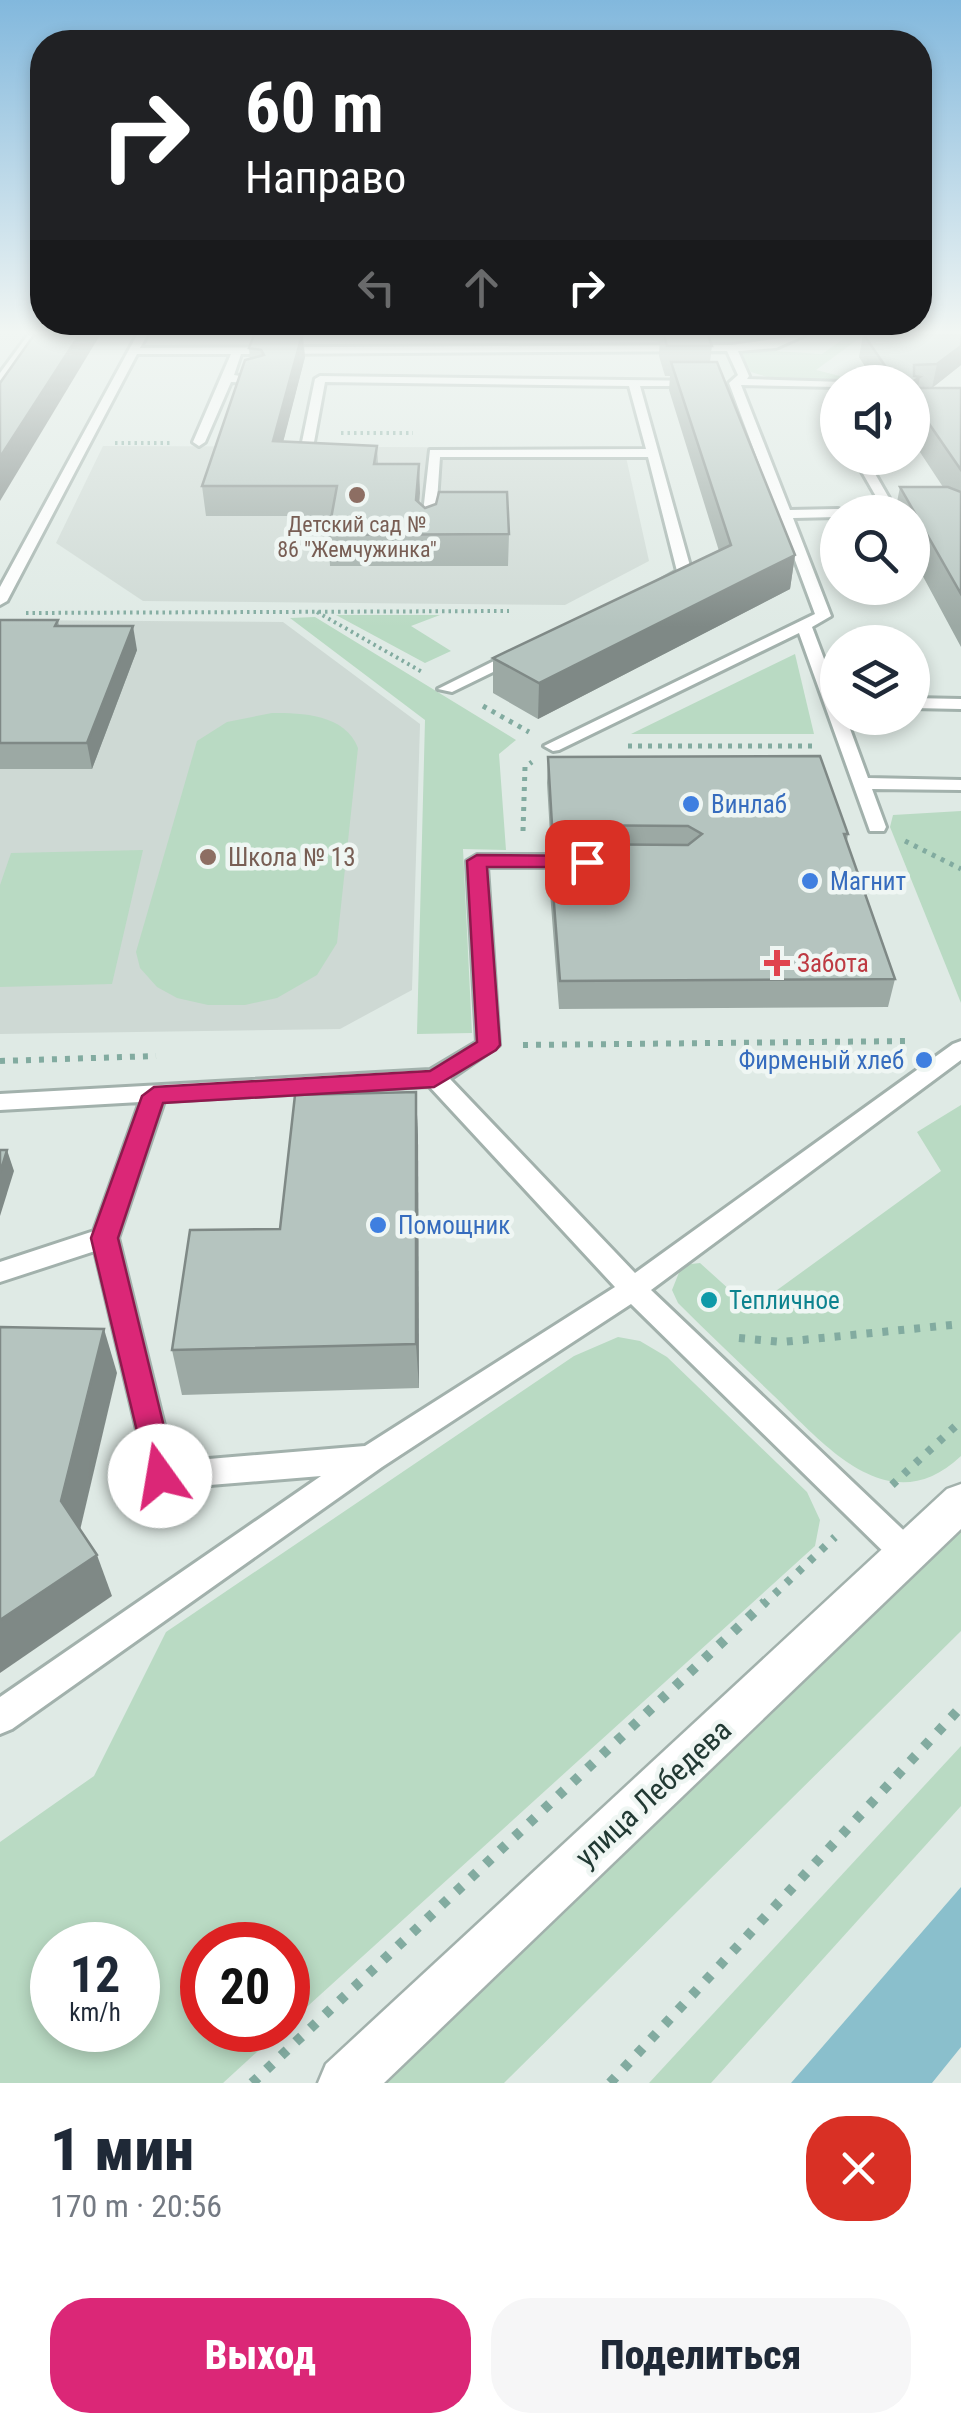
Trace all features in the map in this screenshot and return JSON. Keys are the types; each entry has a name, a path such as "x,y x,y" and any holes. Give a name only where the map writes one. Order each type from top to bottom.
{"street":[{"name":"улица Лебедева","path":"345,2083 961,1502"}],"lane":[{"path":"0,601 90,432"},
{"path":"198,442 202,432"},
{"path":"308,442 309,432"},
{"path":"645,432 685,573 651,589"},
{"path":"553,746 823,616 755,432"},
{"path":"428,531 434,453 650,453"},
{"path":"786,514 820,513"},
{"path":"804,626 820,667"},
{"path":"446,689 534,646"},
{"path":"930,703 961,704"},
{"path":"844,735 876,827"},
{"path":"860,784 961,785"},
{"path":"0,1102 434,1078 488,1045 477,861 594,862"},
{"path":"0,1718 372,1458 633,1289 961,1049"},
{"path":"434,1078 633,1289 907,1554"},
{"path":"154,1096 104,1238 160,1476 372,1458"},
{"path":"0,1272 104,1238"}],"path":[{"path":"20,613 509,612"},
{"path":"522,861 525,768 553,746"},
{"path":"876,827 961,869"},
{"path":"488,1045 914,1041"},
{"path":"678,1333 782,1342 961,1324"},
{"path":"252,2083 961,1421"},
{"path":"610,2083 961,1706"}],"shaded area":[{"name":"Детский сад № 86 \"Жемчужинка\"","path":"103,446 624,448 649,561 565,605 143,601 56,543"},
{"name":"Школа № 13","path":"0,620 283,622 420,724 412,990 340,1029 0,1034"}],"green space":[{"path":"336,615 440,615 411,626 451,651 425,663"},
{"path":"315,617 516,740 499,754 506,850 463,849 472,1033 417,1034 425,720 290,618"},
{"path":"795,654 814,734 631,734"},
{"path":"272,713 309,715 333,722 352,737 358,748 337,943 317,975 277,998 245,1005 208,1005 177,998 157,987 140,968 136,952 197,741 227,722"},
{"path":"961,811 961,1003 890,827 893,815"},
{"path":"143,850 112,984 0,987 0,885 11,853"},
{"path":"961,1105 961,1456 934,1475 908,1482 883,1480 836,1454 814,1435 678,1303 672,1290 682,1265 700,1263 751,1309 941,1171 917,1132"},
{"path":"618,1337 640,1341 667,1357 807,1492 820,1520 815,1546 310,2004 310,1922 180,1922 180,2052 257,2052 223,2083 0,2083 0,1842 94,1776 166,1632 574,1356"},
{"path":"961,1529 961,1631 504,2083 382,2083"},
{"path":"961,1746 961,1806 711,2083 649,2083"}],"water":[{"path":"961,1887 961,2047 932,2083 791,2083"}],"building":[{"path":"0,432 16,432 0,457"},
{"path":"220,432 275,432 273,441 377,446 374,464 419,464 416,500 425,508 436,504 439,492 507,492 509,534 328,535 337,486 202,486"},
{"path":"694,432 745,432 795,555 539,683 493,658 731,545"},
{"path":"935,432 961,432 961,470"},
{"path":"900,487 948,487 961,492 961,594 930,540 930,495 905,495"},
{"path":"0,620 58,620 55,626 133,626 87,743 0,743"},
{"path":"820,756 895,979 560,981 550,852 553,844 688,845 702,834 688,826 552,825 548,757"},
{"path":"416,1092 416,1344 172,1350 190,1230 280,1229 295,1095"},
{"path":"0,1150 7,1150 0,1173"},
{"path":"0,1327 104,1329 61,1501 97,1555 0,1620"}],"place":[{"name":"Детский сад № 86 \"Жемчужинка\"","path":"357,495"},
{"name":"Винлаб","path":"691,804"},
{"name":"Школа № 13","path":"208,857"},
{"name":"Магнит","path":"810,881"},
{"name":"Забота","path":"777,963"},
{"name":"Фирменый хлеб","path":"924,1060"},
{"name":"Помощник","path":"378,1225"},
{"name":"Тепличное","path":"709,1300"}],"route":[{"path":"160,1476 104,1238 154,1096 434,1078 488,1045 477,861 587,862"}]}
